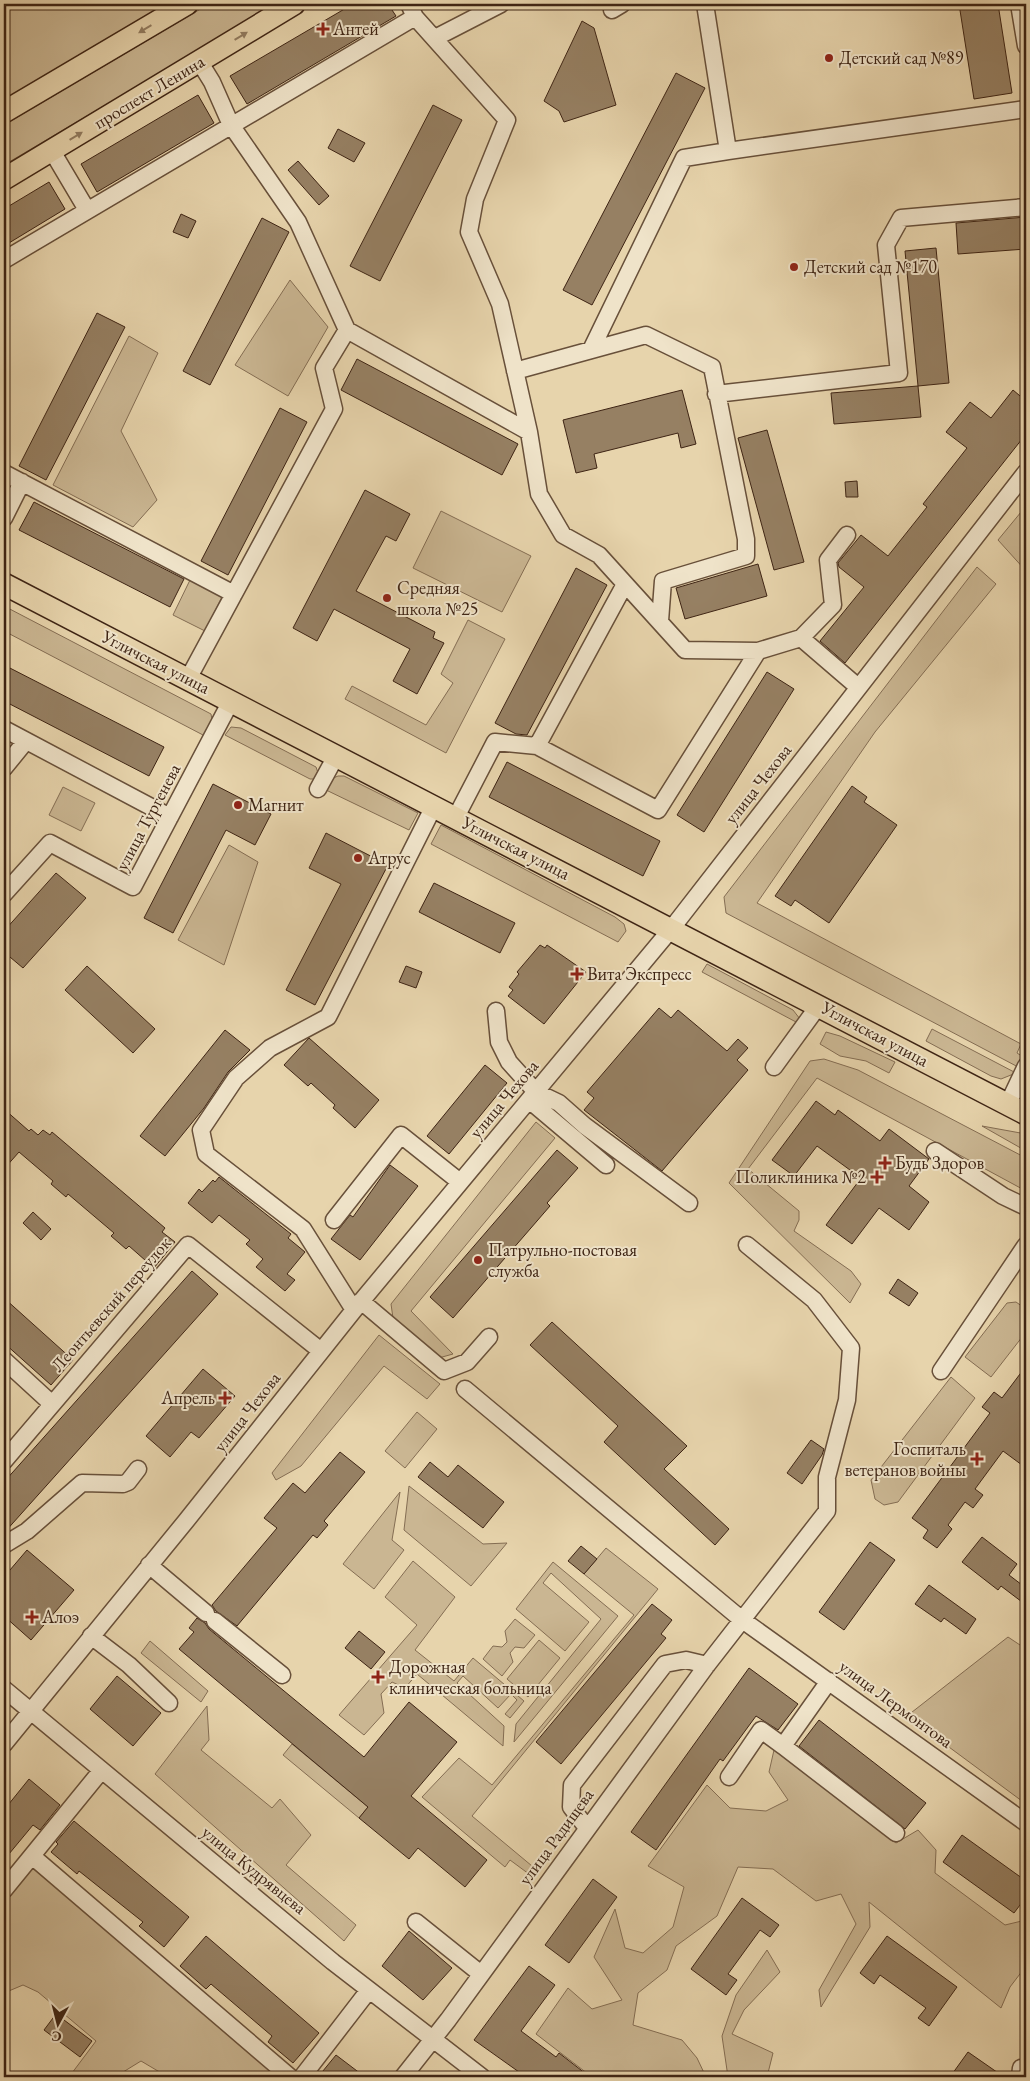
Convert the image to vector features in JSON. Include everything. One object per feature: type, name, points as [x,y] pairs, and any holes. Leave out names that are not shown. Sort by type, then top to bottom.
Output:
[{"type":"main road","points":[[4,112],[187,4]]},
{"type":"main road","name":"проспект Ленина","points":[[4,179],[294,4]]},
{"type":"main road","name":"Угличская улица","points":[[4,584],[672,928],[1026,1114]]},
{"type":"street","points":[[435,38],[501,4]]},
{"type":"street","points":[[706,4],[728,151]]},
{"type":"street","points":[[1019,4],[1026,46]]},
{"type":"street","points":[[4,260],[231,125],[412,10],[507,120],[475,199],[469,232],[500,304],[529,432],[540,494],[563,535],[599,554],[685,650],[758,651],[801,638],[833,605],[828,560],[848,535]]},
{"type":"street","points":[[199,61],[212,82],[231,125],[298,222],[347,330],[529,432]]},
{"type":"street","points":[[591,350],[684,158],[1026,109]]},
{"type":"street","points":[[52,151],[87,210]]},
{"type":"street","points":[[716,394],[899,373],[886,245],[901,218],[1026,207]]},
{"type":"street","points":[[188,679],[334,409],[324,368],[347,330]]},
{"type":"street","points":[[515,371],[646,335],[712,368],[746,539],[746,556],[663,581],[660,621]]},
{"type":"street","points":[[4,472],[234,594]]},
{"type":"street","name":"улица Чехова","points":[[4,1744],[358,1305],[672,928],[1026,472]]},
{"type":"street","points":[[4,518],[22,482]]},
{"type":"street","points":[[537,746],[624,584]]},
{"type":"street","points":[[801,638],[858,687]]},
{"type":"street","points":[[456,817],[495,742],[537,746],[658,810],[758,651]]},
{"type":"street","name":"улица Тургенева","points":[[4,894],[50,844],[134,887],[231,701]]},
{"type":"street","points":[[4,729],[170,817]]},
{"type":"street","points":[[4,768],[26,741]]},
{"type":"street","points":[[318,789],[336,756]]},
{"type":"street","points":[[434,806],[328,1017],[270,1048],[236,1078],[201,1130],[206,1154],[304,1229],[358,1305],[444,1371],[467,1362],[489,1337]]},
{"type":"street","points":[[774,1067],[819,1005]]},
{"type":"street","points":[[496,1011],[499,1042],[509,1062],[532,1096],[606,1165]]},
{"type":"street","points":[[1008,1104],[1026,1066]]},
{"type":"street","points":[[532,1096],[560,1103],[585,1126],[689,1203]]},
{"type":"street","points":[[334,1220],[401,1135],[460,1182]]},
{"type":"street","points":[[935,1151],[996,1191],[1026,1207]]},
{"type":"street","name":"Леонтьевский переулок","points":[[4,1461],[188,1245],[321,1351]]},
{"type":"street","name":"улица Радищева","points":[[403,2077],[481,1974],[741,1619],[827,1512],[827,1477],[847,1400],[851,1368],[851,1348],[814,1300],[747,1245]]},
{"type":"street","points":[[941,1371],[1026,1245]]},
{"type":"street","points":[[4,1360],[52,1404]]},
{"type":"street","name":"улица Лермонтова","points":[[465,1389],[741,1619],[1026,1823]]},
{"type":"street","points":[[4,1545],[27,1531],[82,1484],[123,1484],[128,1482],[138,1469]]},
{"type":"street","points":[[149,1565],[282,1675]]},
{"type":"street","points":[[91,1636],[129,1665],[169,1702]]},
{"type":"street","points":[[587,1828],[571,1807],[572,1785],[665,1664],[686,1660],[707,1666]]},
{"type":"street","points":[[783,1746],[828,1681]]},
{"type":"street","name":"улица Кудрявцева","points":[[4,1688],[101,1771],[369,1990],[482,2077]]},
{"type":"street","points":[[729,1778],[761,1730],[896,1833]]},
{"type":"street","points":[[4,1890],[101,1771]]},
{"type":"street","points":[[32,1856],[290,2077]]},
{"type":"street","points":[[416,1922],[481,1974]]},
{"type":"street","points":[[302,2077],[369,1990]]},
{"type":"shaded area","points":[[4,4],[166,4],[4,100]]},
{"type":"shaded area","points":[[209,4],[276,4],[4,165],[4,125]]},
{"type":"shaded area","points":[[290,280],[328,327],[288,396],[235,365]]},
{"type":"shaded area","points":[[129,336],[158,353],[121,431],[157,500],[133,527],[53,485]]},
{"type":"shaded area","points":[[1026,506],[1026,571],[998,540]]},
{"type":"shaded area","points":[[441,511],[531,556],[502,612],[413,568]]},
{"type":"shaded area","points":[[977,567],[996,584],[875,732],[757,903],[1021,1044],[1017,1053],[1025,1058],[1020,1068],[726,913],[724,897]]},
{"type":"shaded area","points":[[190,580],[223,595],[205,631],[173,615]]},
{"type":"shaded area","points":[[4,606],[211,714],[210,728],[203,735],[4,631]]},
{"type":"shaded area","points":[[468,620],[505,639],[446,753],[345,699],[352,686],[426,725],[453,683],[441,674]]},
{"type":"shaded area","points":[[231,727],[241,728],[316,767],[318,773],[315,779],[310,779],[225,735]]},
{"type":"shaded area","points":[[344,776],[418,813],[409,830],[324,789],[331,779]]},
{"type":"shaded area","points":[[63,787],[95,803],[81,831],[49,815]]},
{"type":"shaded area","points":[[441,825],[615,917],[624,924],[626,931],[618,942],[431,844]]},
{"type":"shaded area","points":[[229,845],[258,862],[224,965],[178,940]]},
{"type":"shaded area","points":[[707,964],[793,1010],[800,1019],[796,1022],[702,972]]},
{"type":"shaded area","points":[[932,1029],[1016,1073],[1001,1079],[991,1076],[926,1041]]},
{"type":"shaded area","points":[[826,1032],[840,1036],[895,1062],[889,1073],[866,1061],[840,1056],[820,1044]]},
{"type":"shaded area","points":[[824,1059],[858,1070],[1026,1158],[1026,1191],[817,1078],[748,1169],[799,1211],[799,1220],[794,1231],[851,1271],[861,1284],[850,1303],[729,1183],[810,1061]]},
{"type":"shaded area","points":[[536,1122],[555,1138],[411,1311],[453,1354],[435,1359],[394,1325],[391,1304]]},
{"type":"shaded area","points":[[982,1126],[1026,1134],[1026,1151]]},
{"type":"shaded area","points":[[1016,1302],[1026,1309],[1026,1332],[991,1377],[965,1357],[1007,1303]]},
{"type":"shaded area","points":[[379,1335],[440,1384],[427,1399],[384,1366],[301,1466],[276,1480],[272,1473]]},
{"type":"shaded area","points":[[951,1377],[975,1398],[898,1502],[884,1505],[875,1499],[871,1480]]},
{"type":"shaded area","points":[[417,1412],[437,1429],[405,1468],[385,1451]]},
{"type":"shaded area","points":[[409,1486],[483,1544],[507,1543],[471,1586],[404,1530]]},
{"type":"shaded area","points":[[400,1492],[392,1540],[404,1550],[374,1589],[343,1564]]},
{"type":"shaded area","points":[[606,1548],[658,1589],[472,1816],[538,1871],[533,1877],[510,1860],[505,1867],[422,1797],[459,1758],[492,1785],[634,1615],[584,1574]]},
{"type":"shaded area","points":[[413,1561],[455,1597],[415,1650],[454,1681],[473,1658],[524,1701],[510,1718],[505,1714],[517,1700],[511,1694],[498,1708],[463,1676],[457,1683],[504,1726],[503,1746],[417,1674],[405,1688],[392,1682],[381,1694],[384,1713],[364,1735],[339,1715],[417,1625],[385,1597]]},
{"type":"shaded area","points":[[553,1562],[618,1616],[514,1742],[516,1724],[601,1619],[551,1573],[543,1583],[589,1622],[565,1651],[516,1609]]},
{"type":"shaded area","points":[[515,1619],[535,1635],[524,1648],[515,1647],[510,1653],[513,1662],[502,1676],[483,1659],[493,1646],[502,1647],[507,1642],[505,1631]]},
{"type":"shaded area","points":[[1008,1637],[1026,1649],[1026,1804],[907,1716]]},
{"type":"shaded area","points":[[539,1640],[560,1658],[528,1697],[507,1679]]},
{"type":"shaded area","points":[[150,1641],[208,1691],[201,1702],[141,1653]]},
{"type":"shaded area","points":[[207,1706],[209,1740],[201,1750],[272,1808],[280,1799],[311,1835],[286,1865],[356,1925],[344,1941],[155,1774]]},
{"type":"shaded area","points":[[292,1744],[368,1807],[359,1818],[283,1755]]},
{"type":"shaded area","points":[[774,1750],[896,1843],[918,1830],[936,1850],[935,1873],[1005,1925],[1026,1920],[1026,1966],[1010,1987],[1001,2008],[869,1902],[870,1927],[821,2007],[819,1990],[856,1924],[841,1894],[816,1901],[773,1869],[738,1867],[717,1916],[676,1946],[667,1970],[638,1993],[633,2025],[682,2040],[697,2058],[706,2077],[592,2077],[536,2034],[568,1988],[592,2009],[622,2000],[594,1957],[615,1909],[625,1948],[643,1953],[673,1927],[684,1887],[648,1866],[707,1785],[730,1808],[766,1811],[788,1800],[769,1772]]},
{"type":"shaded area","points":[[30,1865],[278,2077],[168,2077],[141,2061],[115,2077],[69,2077],[96,2041],[38,1992],[23,1985],[4,1993],[4,1897]]},
{"type":"shaded area","points":[[767,1950],[780,1972],[744,2010],[732,2034],[773,2053],[767,2077],[728,2077],[722,2036],[736,1995]]},
{"type":"building","points":[[353,4],[388,4],[396,16],[247,104],[230,76]]},
{"type":"building","points":[[959,4],[998,4],[1012,93],[974,99]]},
{"type":"building","points":[[582,21],[594,28],[616,105],[564,122],[559,111],[544,101]]},
{"type":"building","points":[[676,73],[705,88],[592,305],[563,290]]},
{"type":"building","points":[[198,95],[214,123],[97,192],[81,164]]},
{"type":"building","points":[[433,105],[462,120],[380,281],[350,266]]},
{"type":"building","points":[[338,129],[365,143],[354,162],[328,148]]},
{"type":"building","points":[[298,161],[329,196],[319,205],[288,170]]},
{"type":"building","points":[[49,182],[65,209],[4,246],[4,209]]},
{"type":"building","points":[[181,214],[196,221],[188,238],[173,232]]},
{"type":"building","points":[[1026,217],[1026,249],[958,254],[956,223]]},
{"type":"building","points":[[262,218],[289,232],[210,385],[183,371]]},
{"type":"building","points":[[936,248],[949,383],[918,386],[905,251]]},
{"type":"building","points":[[97,313],[125,327],[46,480],[19,466]]},
{"type":"building","points":[[357,359],[518,444],[502,475],[341,390]]},
{"type":"building","points":[[918,386],[921,417],[834,424],[831,393]]},
{"type":"building","points":[[682,390],[696,444],[681,448],[678,433],[594,454],[597,468],[576,473],[563,420]]},
{"type":"building","points":[[1013,390],[1026,401],[1026,434],[845,663],[820,641],[864,587],[839,567],[838,563],[861,535],[888,556],[927,507],[923,504],[967,448],[946,432],[970,402],[991,418]]},
{"type":"building","points":[[280,408],[307,422],[228,575],[201,561]]},
{"type":"building","points":[[767,430],[804,562],[774,570],[738,438]]},
{"type":"building","points":[[857,481],[858,497],[846,497],[845,482]]},
{"type":"building","points":[[365,490],[410,514],[396,541],[386,536],[356,591],[435,632],[433,638],[444,643],[417,694],[393,681],[410,649],[334,609],[317,641],[293,628]]},
{"type":"building","points":[[34,502],[184,579],[170,607],[19,530]]},
{"type":"building","points":[[758,564],[767,596],[685,619],[676,588]]},
{"type":"building","points":[[576,568],[607,585],[527,735],[516,734],[495,723]]},
{"type":"building","points":[[4,665],[164,747],[149,776],[4,701]]},
{"type":"building","points":[[767,672],[794,689],[704,832],[677,815]]},
{"type":"building","points":[[507,762],[660,841],[643,876],[489,797]]},
{"type":"building","points":[[213,784],[271,814],[255,845],[226,830],[173,933],[144,918]]},
{"type":"building","points":[[852,786],[867,797],[864,802],[897,825],[829,923],[795,900],[791,906],[775,896]]},
{"type":"building","points":[[326,833],[388,865],[315,1005],[286,990],[341,884],[309,868]]},
{"type":"building","points":[[56,873],[86,898],[23,968],[4,952],[4,931]]},
{"type":"building","points":[[434,883],[515,923],[500,953],[419,912]]},
{"type":"building","points":[[540,945],[545,948],[547,945],[586,972],[544,1024],[508,996],[513,990],[509,987],[519,974],[517,972]]},
{"type":"building","points":[[87,966],[155,1029],[133,1053],[65,990]]},
{"type":"building","points":[[406,966],[422,972],[416,988],[399,982]]},
{"type":"building","points":[[659,1008],[671,1018],[678,1010],[727,1051],[738,1039],[748,1048],[737,1060],[748,1070],[662,1171],[584,1110],[594,1098],[587,1092]]},
{"type":"building","points":[[225,1030],[250,1050],[228,1072],[204,1108],[165,1156],[140,1136]]},
{"type":"building","points":[[309,1038],[379,1100],[355,1128],[333,1108],[335,1105],[311,1083],[308,1086],[284,1065]]},
{"type":"building","points":[[485,1065],[507,1083],[449,1154],[427,1136]]},
{"type":"building","name":"Поликлиника №2","points":[[816,1101],[835,1115],[838,1110],[880,1141],[889,1129],[929,1159],[909,1186],[929,1202],[909,1230],[879,1208],[852,1244],[826,1225],[861,1178],[817,1146],[794,1176],[772,1160]]},
{"type":"building","points":[[4,1109],[29,1131],[31,1129],[38,1135],[43,1130],[50,1135],[52,1132],[165,1228],[162,1232],[175,1242],[154,1268],[129,1246],[126,1249],[111,1236],[114,1233],[68,1194],[66,1197],[51,1184],[53,1181],[19,1152],[4,1169]]},
{"type":"building","points":[[557,1150],[578,1168],[547,1203],[550,1206],[453,1318],[430,1297]]},
{"type":"building","points":[[390,1165],[418,1186],[360,1260],[331,1239],[350,1215],[353,1217]]},
{"type":"building","points":[[219,1177],[291,1234],[288,1238],[305,1252],[287,1274],[295,1280],[285,1291],[256,1267],[263,1259],[246,1244],[250,1240],[219,1215],[212,1223],[188,1203],[199,1189],[202,1192],[213,1180],[215,1182]]},
{"type":"building","points":[[33,1212],[51,1229],[41,1240],[23,1223]]},
{"type":"building","points":[[192,1271],[218,1294],[4,1533],[4,1482]]},
{"type":"building","points":[[898,1279],[918,1293],[909,1306],[889,1293]]},
{"type":"building","points":[[4,1298],[73,1360],[51,1385],[4,1343]]},
{"type":"building","points":[[552,1322],[687,1446],[664,1469],[729,1529],[715,1545],[604,1442],[618,1426],[530,1345]]},
{"type":"building","name":"Госпиталь ветеранов войны","points":[[1026,1366],[1026,1468],[1003,1451],[975,1489],[983,1495],[973,1508],[965,1502],[948,1525],[952,1529],[937,1548],[923,1538],[928,1530],[912,1518],[990,1413],[982,1407],[994,1392],[1002,1398]]},
{"type":"building","points":[[203,1369],[235,1396],[199,1438],[191,1432],[170,1457],[146,1436]]},
{"type":"building","points":[[811,1440],[824,1449],[802,1484],[787,1473]]},
{"type":"building","points":[[340,1452],[365,1472],[324,1521],[328,1525],[317,1538],[313,1535],[237,1626],[216,1611],[212,1605],[277,1528],[264,1518],[293,1483],[305,1493]]},
{"type":"building","points":[[430,1462],[448,1477],[458,1465],[504,1502],[483,1528],[418,1477]]},
{"type":"building","points":[[982,1537],[1017,1564],[1009,1575],[1026,1588],[1026,1605],[1001,1586],[998,1590],[962,1562]]},
{"type":"building","points":[[870,1542],[895,1560],[844,1630],[819,1612]]},
{"type":"building","points":[[581,1546],[597,1559],[584,1574],[568,1561]]},
{"type":"building","points":[[27,1550],[74,1590],[31,1640],[4,1616],[4,1577]]},
{"type":"building","points":[[929,1585],[976,1619],[966,1634],[944,1618],[941,1622],[915,1604]]},
{"type":"building","points":[[652,1604],[672,1620],[661,1634],[666,1638],[561,1764],[536,1742]]},
{"type":"building","points":[[197,1618],[364,1757],[409,1702],[457,1742],[411,1796],[487,1860],[465,1887],[418,1848],[409,1859],[359,1818],[368,1807],[179,1649],[194,1632],[189,1628]]},
{"type":"building","points":[[359,1631],[385,1652],[371,1669],[345,1648]]},
{"type":"building","points":[[749,1668],[798,1704],[778,1730],[756,1716],[723,1761],[720,1759],[656,1850],[631,1832]]},
{"type":"building","points":[[117,1676],[161,1713],[133,1746],[90,1709]]},
{"type":"building","points":[[819,1720],[926,1803],[905,1829],[799,1746]]},
{"type":"building","points":[[29,1779],[60,1805],[40,1830],[33,1825],[4,1860],[4,1810]]},
{"type":"building","points":[[74,1821],[189,1917],[164,1947],[139,1926],[143,1922],[79,1871],[77,1874],[51,1852],[58,1844],[56,1842]]},
{"type":"building","points":[[962,1835],[1026,1881],[1026,1897],[1014,1913],[943,1862]]},
{"type":"building","points":[[593,1879],[617,1897],[569,1963],[545,1945]]},
{"type":"building","points":[[742,1898],[779,1925],[770,1937],[760,1930],[728,1974],[737,1980],[726,1995],[691,1969]]},
{"type":"building","points":[[409,1931],[452,1968],[423,2000],[382,1966]]},
{"type":"building","points":[[206,1936],[319,2033],[293,2063],[268,2042],[272,2036],[211,1984],[206,1989],[180,1966]]},
{"type":"building","points":[[887,1936],[957,1987],[929,2026],[918,2018],[926,2008],[880,1975],[874,1984],[860,1973]]},
{"type":"building","points":[[529,1966],[555,1985],[521,2031],[556,2057],[559,2053],[590,2077],[526,2077],[474,2040]]},
{"type":"building","points":[[56,2014],[92,2041],[80,2057],[44,2030]]},
{"type":"building","points":[[968,2052],[1004,2077],[950,2077]]},
{"type":"building","points":[[336,2055],[365,2077],[318,2077]]},
{"type":"place","name":"Антей","points":[[323,29]]},
{"type":"place","name":"Детский сад №89","points":[[829,58]]},
{"type":"place","name":"Детский сад №170","points":[[794,267]]},
{"type":"place","name":"Средняя школа №25","points":[[387,598]]},
{"type":"place","name":"Магнит","points":[[238,805]]},
{"type":"place","name":"Атрус","points":[[358,858]]},
{"type":"place","name":"Вита Экспресс","points":[[577,974]]},
{"type":"place","name":"Будь Здоров","points":[[885,1163]]},
{"type":"place","name":"Поликлиника №2","points":[[877,1177]]},
{"type":"place","name":"Патрульно-постовая служба","points":[[478,1260]]},
{"type":"place","name":"Апрель","points":[[225,1398]]},
{"type":"place","name":"Госпиталь ветеранов войны","points":[[977,1459]]},
{"type":"place","name":"Алоэ","points":[[32,1617]]},
{"type":"place","name":"Дорожная клиническая больница","points":[[378,1677]]}]
